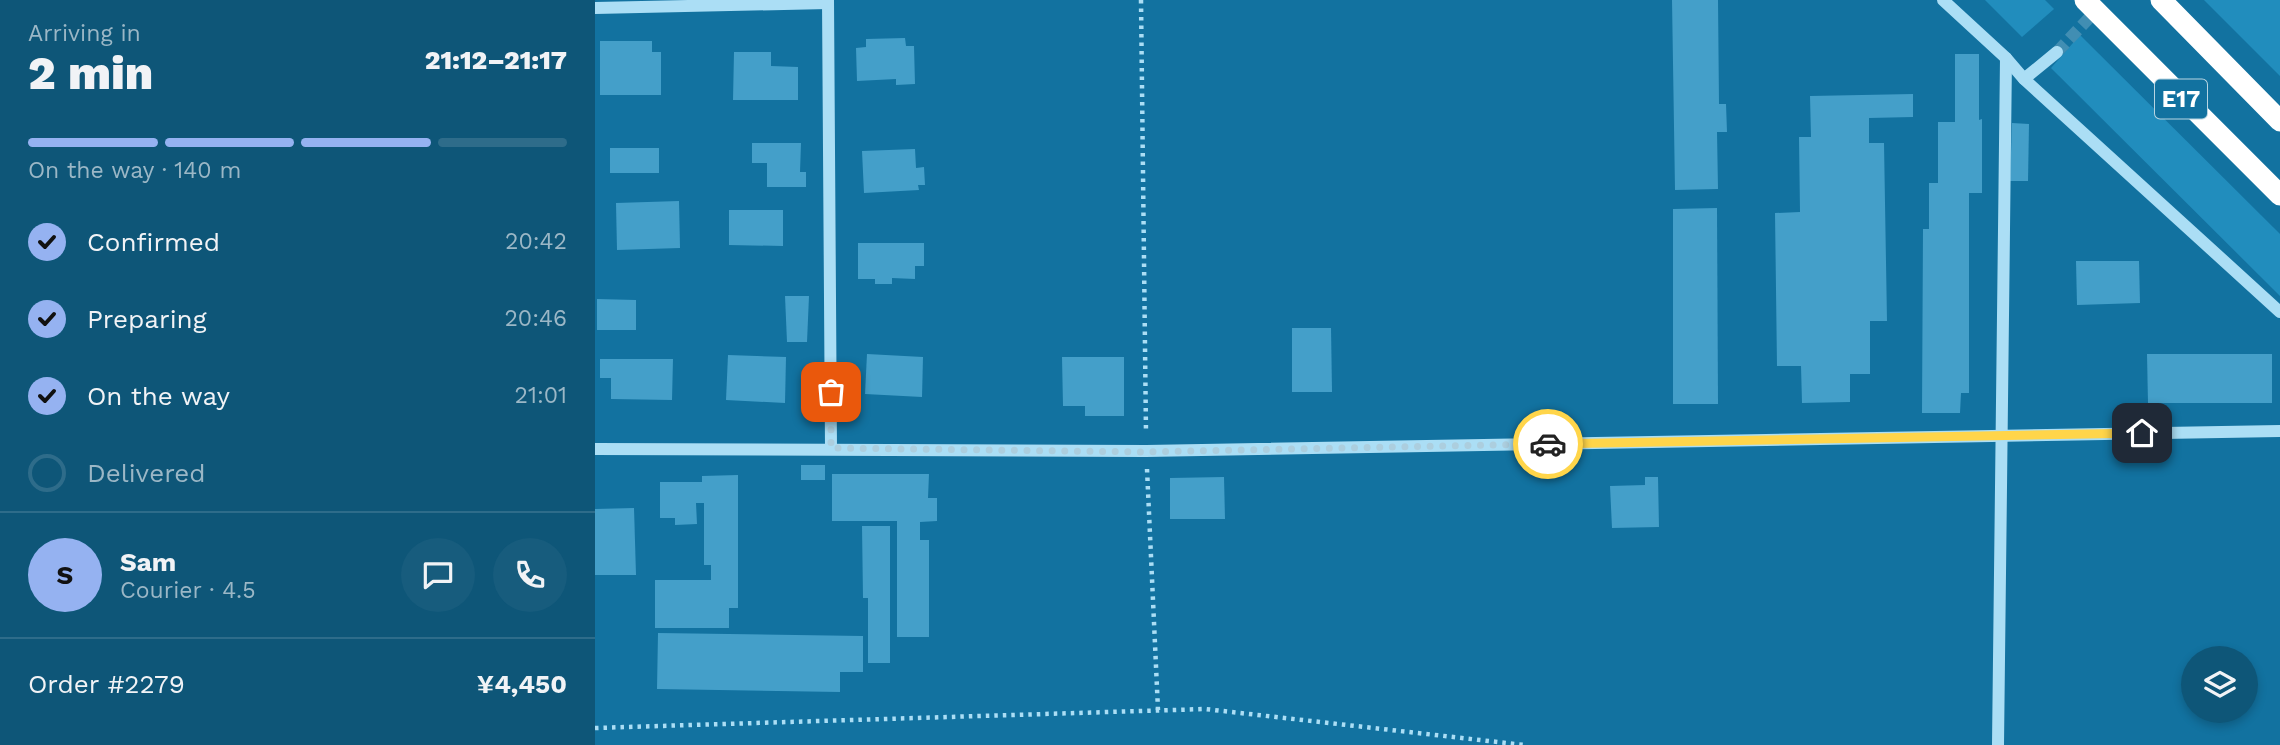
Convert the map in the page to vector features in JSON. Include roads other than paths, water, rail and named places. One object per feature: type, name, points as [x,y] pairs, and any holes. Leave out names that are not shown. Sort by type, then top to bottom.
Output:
[{"type":"highway","name":"E17","points":[[2085,0],[2280,195]]},
{"type":"highway","name":"E17","points":[[2161,0],[2280,121]]},
{"type":"street","points":[[1943,0],[2006,58],[2024,79],[2280,312]]},
{"type":"street","points":[[595,8],[828,2],[831,448]]},
{"type":"street","points":[[2024,79],[2057,52]]},
{"type":"street","points":[[1998,745],[2004,435],[2006,58]]},
{"type":"street","points":[[595,449],[831,448],[1146,452],[2280,431]]},
{"type":"tunnel","points":[[2057,52],[2106,0]]}]
